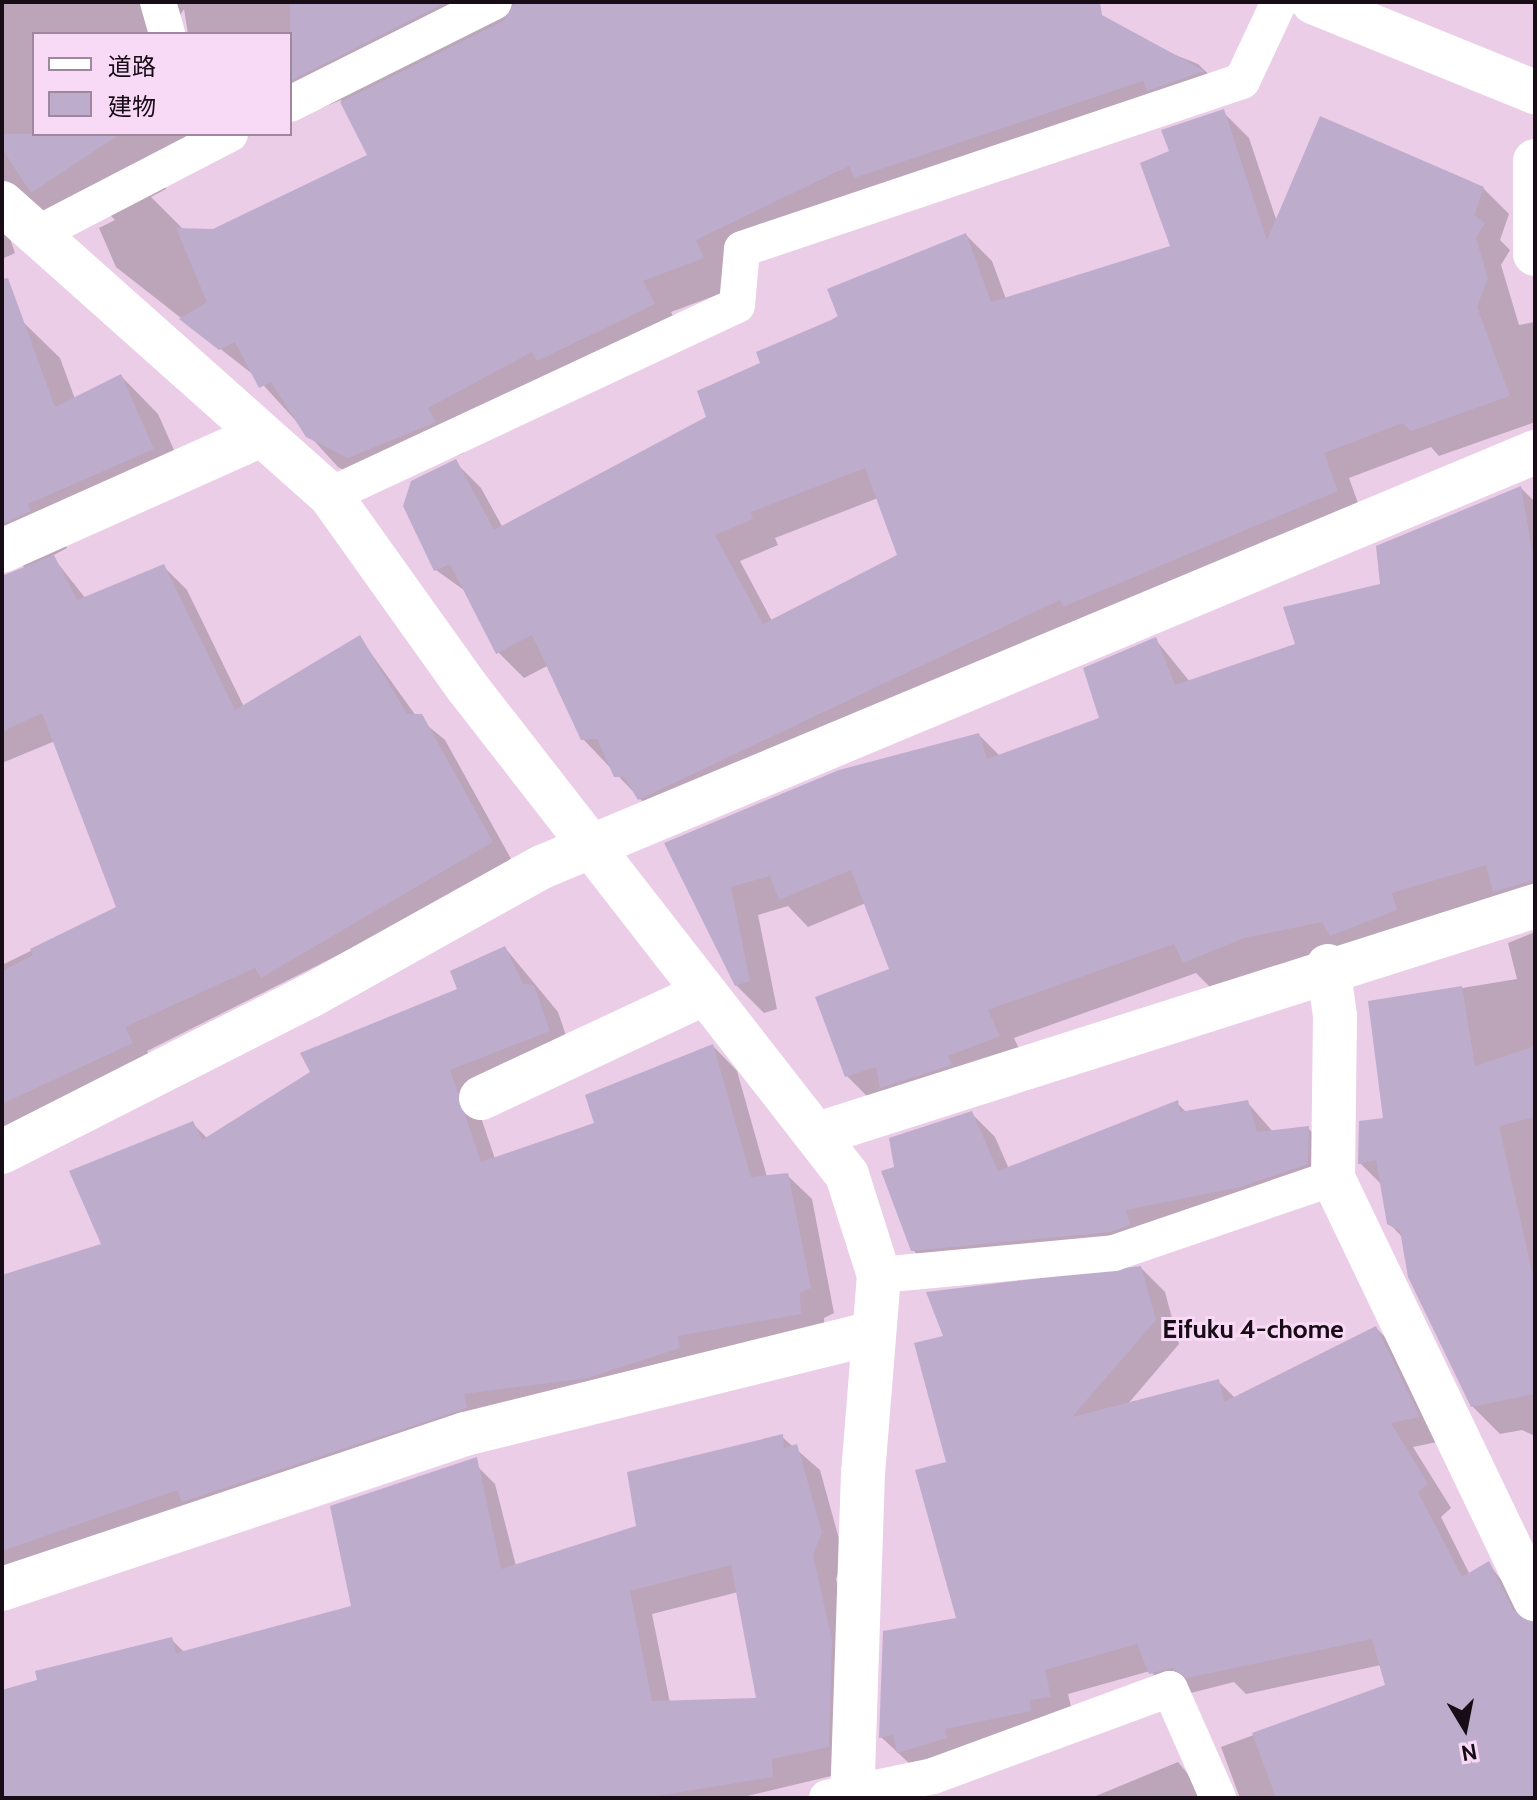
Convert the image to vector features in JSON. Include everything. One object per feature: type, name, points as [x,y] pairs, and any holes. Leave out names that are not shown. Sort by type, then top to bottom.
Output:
[{"type":"street","points":[[1313,2],[1535,92]]},
{"type":"street","points":[[1535,161],[1535,254]]},
{"type":"street","points":[[15,225],[330,495],[591,850],[703,994],[818,1134],[847,1175],[879,1275],[872,1333],[843,1796]]},
{"type":"street","points":[[2,551],[261,435]]},
{"type":"street","points":[[2,1152],[310,996],[542,867],[591,850],[941,696],[1535,452]]},
{"type":"street","points":[[818,1134],[1328,966],[1535,906]]},
{"type":"street","points":[[1328,966],[1335,1016],[1333,1178],[1535,1599]]},
{"type":"street","points":[[481,1098],[703,994]]},
{"type":"street","points":[[2,1589],[465,1434],[872,1333]]},
{"type":"lane","points":[[158,2],[166,32]]},
{"type":"lane","points":[[292,103],[494,2]]},
{"type":"lane","points":[[330,495],[737,305],[742,249],[1242,81],[1279,2]]},
{"type":"lane","points":[[15,225],[208,139]]},
{"type":"lane","points":[[879,1275],[1114,1253],[1333,1178]]},
{"type":"lane","points":[[843,1796],[933,1776],[1170,1689],[1218,1798]]},
{"type":"building","points":[[290,2],[447,2],[292,80]]},
{"type":"building","points":[[515,2],[1100,2],[1102,15],[1205,71],[1147,91],[1143,81],[854,178],[849,166],[696,240],[704,258],[643,281],[655,304],[537,361],[532,352],[428,408],[436,422],[348,458],[306,437],[271,382],[259,388],[235,342],[219,350],[179,319],[207,302],[176,228],[213,229],[367,155],[340,102],[503,21]]},
{"type":"building","points":[[1224,109],[1267,240],[1320,116],[1484,187],[1474,215],[1485,223],[1476,238],[1488,278],[1477,307],[1510,396],[1411,431],[1403,423],[1324,453],[1338,491],[1063,607],[1060,600],[638,800],[624,777],[614,777],[597,739],[581,740],[532,635],[496,654],[450,564],[434,571],[403,506],[411,481],[456,459],[494,530],[706,417],[697,391],[760,363],[756,352],[838,317],[827,289],[966,233],[991,302],[1170,246],[1140,163],[1169,151],[1161,130]],"holes":[[[865,468],[897,555],[763,624],[715,535],[753,519],[751,512]]]},
{"type":"building","points":[[2,134],[117,136],[31,193],[2,149]]},
{"type":"building","points":[[8,278],[55,407],[121,374],[154,449],[28,504],[31,511],[2,524],[2,279]]},
{"type":"building","points":[[1521,486],[1535,568],[1535,880],[1493,892],[1486,865],[1392,893],[1397,910],[1330,936],[1322,922],[1244,938],[1183,963],[1174,944],[988,1010],[1000,1036],[948,1056],[952,1065],[880,1088],[876,1067],[845,1077],[815,997],[889,969],[851,870],[779,900],[770,876],[731,887],[750,981],[735,986],[664,843],[839,770],[979,733],[987,759],[1099,718],[1083,668],[1156,637],[1175,685],[1295,644],[1283,607],[1380,584],[1376,546]]},
{"type":"building","points":[[54,555],[77,600],[164,564],[235,710],[360,635],[407,714],[422,714],[493,842],[261,978],[255,968],[125,1027],[133,1043],[2,1104],[2,971],[33,955],[30,949],[116,907],[42,713],[2,732],[2,576]]},
{"type":"building","points":[[505,946],[523,984],[534,985],[550,1031],[450,1070],[481,1162],[594,1123],[585,1095],[713,1044],[751,1177],[788,1173],[811,1288],[800,1293],[801,1314],[678,1336],[680,1348],[588,1378],[464,1394],[467,1408],[182,1502],[177,1490],[2,1551],[2,1275],[101,1244],[69,1171],[193,1121],[202,1140],[310,1072],[300,1053],[457,989],[450,971]]},
{"type":"building","points":[[1462,986],[1475,1066],[1535,1046],[1535,1117],[1499,1126],[1535,1284],[1535,1394],[1471,1407],[1408,1277],[1400,1231],[1387,1224],[1376,1160],[1358,1164],[1359,1121],[1383,1118],[1368,1001]]},
{"type":"building","points":[[1178,1100],[1180,1112],[1248,1100],[1257,1132],[1309,1126],[1308,1164],[1241,1187],[1126,1210],[1130,1225],[1110,1232],[911,1251],[881,1171],[894,1167],[889,1138],[972,1111],[998,1171]]},
{"type":"building","points":[[1141,1266],[1156,1320],[1072,1417],[1219,1379],[1224,1402],[1376,1326],[1420,1417],[1391,1423],[1428,1484],[1418,1492],[1462,1577],[1489,1561],[1513,1610],[1535,1624],[1535,1798],[1276,1798],[1252,1733],[1385,1685],[1372,1639],[1187,1678],[1172,1668],[1149,1674],[1137,1644],[1045,1670],[1051,1697],[1030,1700],[1031,1711],[945,1729],[947,1738],[897,1753],[893,1735],[879,1738],[883,1631],[956,1618],[915,1470],[946,1462],[914,1343],[943,1336],[926,1292]]},
{"type":"building","points":[[783,1434],[784,1448],[797,1444],[822,1532],[813,1555],[832,1640],[829,1747],[772,1759],[773,1777],[645,1798],[2,1798],[2,1690],[37,1680],[35,1671],[172,1637],[176,1653],[351,1606],[330,1506],[477,1457],[501,1569],[636,1526],[627,1472]],"holes":[[[731,1565],[756,1698],[652,1701],[630,1591]]]},
{"type":"district","name":"Eifuku 4-chome","points":[[1253,1330]]}]
